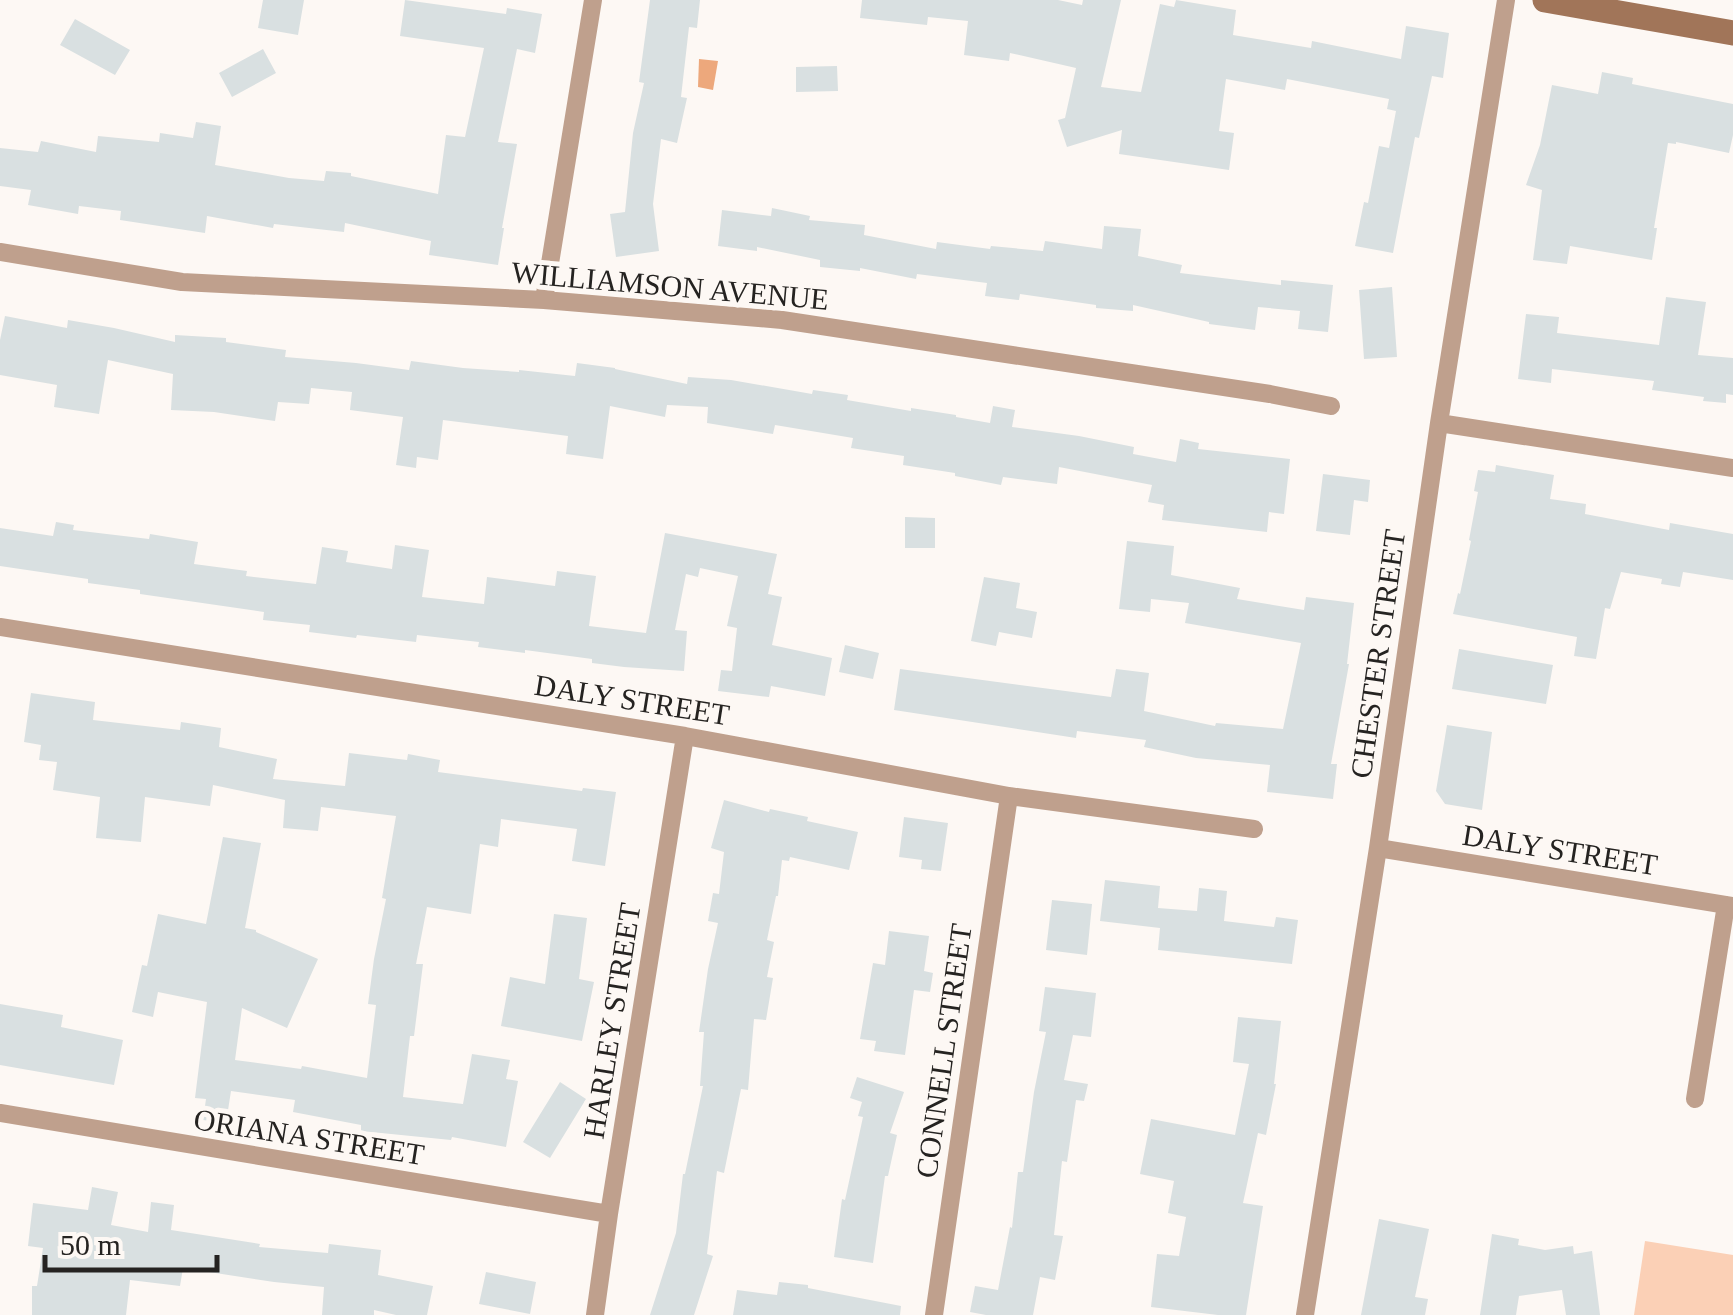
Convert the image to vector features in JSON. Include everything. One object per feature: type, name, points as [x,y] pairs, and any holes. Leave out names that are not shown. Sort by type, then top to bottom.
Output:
[{"type":"main road","points":[[1546,0],[1733,33]]},
{"type":"street","points":[[544,300],[593,0]]},
{"type":"street","name":"CHESTER STREET","points":[[1305,1315],[1378,848],[1438,423],[1506,0]]},
{"type":"street","name":"WILLIAMSON AVENUE","points":[[0,252],[182,282],[544,300],[782,320],[1331,406]]},
{"type":"street","points":[[1438,423],[1733,468]]},
{"type":"street","name":"DALY STREET","points":[[0,628],[686,736],[1009,796],[1254,829]]},
{"type":"street","name":"HARLEY STREET","points":[[595,1315],[686,736]]},
{"type":"street","name":"CONNELL STREET","points":[[934,1315],[1009,796]]},
{"type":"street","name":"DALY STREET","points":[[1378,848],[1730,905]]},
{"type":"street","points":[[1695,1099],[1730,905]]},
{"type":"street","name":"ORIANA STREET","points":[[0,1113],[609,1214]]},
{"type":"shaded area","points":[[699,59],[718,61],[713,90],[698,87]]},
{"type":"shaded area","points":[[1645,1241],[1733,1255],[1733,1315],[1634,1315]]},
{"type":"building","points":[[263,0],[304,0],[298,35],[258,28]]},
{"type":"building","points":[[405,0],[506,14],[507,8],[542,14],[535,53],[517,49],[498,142],[517,144],[498,265],[429,255],[431,241],[345,223],[344,232],[274,224],[273,228],[207,216],[205,233],[120,220],[121,211],[79,206],[78,214],[28,205],[31,190],[0,186],[0,148],[38,152],[41,141],[96,152],[98,136],[159,142],[160,133],[193,138],[196,122],[221,126],[215,165],[324,181],[326,171],[351,173],[438,194],[446,135],[465,137],[484,48],[400,36]]},
{"type":"building","points":[[650,0],[700,0],[697,28],[689,27],[681,97],[687,98],[677,143],[661,139],[653,204],[659,251],[616,257],[610,214],[625,212],[633,133],[644,83],[639,82]]},
{"type":"building","points":[[862,0],[1058,0],[1082,5],[1083,0],[1121,0],[1101,87],[1141,92],[1160,4],[1174,7],[1176,0],[1236,10],[1233,35],[1311,48],[1312,41],[1401,59],[1406,26],[1449,33],[1443,78],[1432,76],[1419,138],[1415,137],[1393,253],[1355,246],[1379,146],[1389,148],[1396,111],[1387,109],[1389,99],[1287,79],[1285,90],[1226,79],[1219,131],[1234,133],[1229,170],[1119,154],[1122,130],[1067,147],[1058,120],[1065,118],[1076,68],[1010,53],[1009,61],[964,55],[968,21],[928,17],[927,25],[860,18]]},
{"type":"building","points":[[75,19],[130,50],[115,75],[60,45]]},
{"type":"building","points":[[263,49],[276,73],[232,97],[219,73]]},
{"type":"building","points":[[837,66],[838,91],[796,92],[796,67]]},
{"type":"building","points":[[1602,72],[1633,78],[1632,84],[1733,104],[1729,153],[1668,143],[1652,260],[1570,246],[1567,264],[1533,260],[1542,190],[1526,185],[1540,145],[1552,85],[1598,94]]},
{"type":"building","points":[[772,208],[810,216],[809,220],[865,225],[864,235],[936,249],[937,242],[1043,251],[1045,241],[1102,249],[1104,226],[1141,229],[1138,256],[1182,265],[1180,273],[1281,285],[1281,280],[1333,285],[1328,332],[1298,329],[1300,311],[1258,307],[1255,330],[1209,324],[1133,305],[1133,311],[1020,294],[1019,300],[985,296],[987,283],[820,267],[820,260],[757,247],[757,251],[718,246],[722,210],[771,216]]},
{"type":"building","points":[[1392,287],[1397,357],[1364,359],[1359,290]]},
{"type":"building","points":[[1666,297],[1706,302],[1698,355],[1733,358],[1733,395],[1726,394],[1726,403],[1652,390],[1654,381],[1552,369],[1551,383],[1518,379],[1526,314],[1559,317],[1557,333],[1659,345]]},
{"type":"building","points":[[5,316],[67,328],[68,320],[175,342],[175,335],[226,338],[226,342],[286,350],[285,357],[409,370],[411,361],[575,376],[577,363],[687,384],[688,377],[812,394],[813,390],[848,395],[847,400],[990,423],[993,406],[1015,410],[1012,427],[1134,447],[1133,454],[1176,462],[1180,439],[1199,443],[1198,449],[1290,459],[1284,514],[1269,512],[1267,532],[1162,520],[1164,505],[1148,502],[1152,485],[1059,467],[1057,484],[1003,477],[1001,485],[903,465],[904,456],[851,448],[853,438],[775,425],[773,434],[707,423],[708,407],[667,405],[665,417],[610,406],[603,459],[566,454],[568,436],[443,420],[438,460],[417,457],[416,468],[396,465],[403,417],[350,410],[352,392],[311,388],[309,404],[278,402],[275,421],[171,410],[173,374],[108,360],[99,414],[54,407],[57,385],[0,375]]},
{"type":"building","points":[[1496,465],[1554,475],[1550,499],[1586,504],[1585,514],[1669,530],[1670,523],[1733,534],[1733,580],[1683,572],[1680,587],[1661,584],[1662,579],[1621,572],[1610,609],[1605,608],[1596,659],[1574,656],[1577,637],[1453,614],[1471,541],[1478,470],[1495,472]]},
{"type":"building","points":[[1323,474],[1370,480],[1368,502],[1354,500],[1350,535],[1316,531]]},
{"type":"building","points":[[905,517],[935,518],[935,548],[905,548]]},
{"type":"building","points":[[56,522],[74,525],[73,530],[149,539],[150,534],[198,542],[194,564],[247,571],[246,576],[316,584],[322,547],[348,551],[346,562],[392,569],[395,545],[429,550],[422,597],[484,604],[487,577],[555,586],[557,571],[596,576],[589,626],[646,633],[665,533],[777,554],[768,594],[782,597],[772,645],[832,658],[825,696],[771,686],[769,697],[718,691],[721,670],[732,671],[737,628],[727,626],[738,576],[700,568],[698,577],[686,574],[675,630],[687,631],[684,671],[624,667],[592,663],[592,659],[478,647],[479,642],[417,635],[416,642],[309,632],[310,625],[263,620],[264,612],[140,594],[140,590],[88,583],[88,579],[0,566],[0,528],[53,536]]},
{"type":"building","points":[[1127,541],[1174,546],[1171,575],[1240,588],[1237,599],[1304,610],[1306,597],[1354,603],[1349,664],[1331,764],[1337,764],[1333,799],[1267,792],[1270,765],[1196,758],[1144,747],[1146,740],[1077,731],[1076,738],[894,710],[900,669],[1111,697],[1116,669],[1149,673],[1144,711],[1215,726],[1216,723],[1283,729],[1301,643],[1185,623],[1189,603],[1151,599],[1150,612],[1119,609]]},
{"type":"building","points":[[984,577],[1020,583],[1016,608],[1037,612],[1032,638],[999,632],[996,646],[971,641]]},
{"type":"building","points":[[845,645],[879,653],[873,679],[839,672]]},
{"type":"building","points":[[1459,649],[1553,665],[1546,704],[1452,689]]},
{"type":"building","points":[[31,693],[95,702],[93,720],[180,730],[181,722],[221,728],[219,747],[277,759],[273,779],[345,786],[349,753],[407,760],[408,754],[440,760],[438,772],[616,792],[605,866],[572,861],[577,829],[501,819],[498,847],[480,844],[471,914],[427,907],[416,964],[423,964],[403,1097],[463,1104],[472,1054],[510,1060],[506,1079],[518,1081],[506,1147],[452,1137],[451,1140],[361,1131],[361,1125],[293,1112],[295,1100],[231,1091],[226,1123],[203,1120],[206,1099],[195,1098],[207,1002],[158,992],[153,1017],[132,1012],[158,914],[206,924],[223,837],[261,843],[245,928],[318,959],[287,1028],[242,1008],[235,1060],[301,1069],[302,1066],[367,1078],[376,1005],[368,1004],[396,816],[321,807],[318,831],[283,828],[285,800],[213,785],[210,806],[145,797],[141,842],[96,838],[100,797],[53,790],[57,762],[39,760],[41,745],[24,742]]},
{"type":"building","points":[[1447,725],[1492,732],[1482,810],[1445,804],[1436,791]]},
{"type":"building","points":[[724,800],[858,832],[849,870],[790,857],[789,861],[782,860],[767,940],[774,942],[767,977],[773,978],[766,1020],[754,1019],[748,1090],[741,1089],[724,1173],[717,1171],[707,1254],[713,1256],[694,1315],[650,1315],[676,1233],[683,1174],[703,1086],[704,1032],[699,1032],[718,923],[708,921],[713,893],[719,894],[724,852],[711,848]]},
{"type":"building","points":[[904,817],[948,823],[941,871],[921,869],[922,860],[899,857]]},
{"type":"building","points":[[1105,880],[1160,886],[1158,908],[1197,911],[1199,888],[1227,891],[1224,921],[1274,927],[1276,917],[1298,920],[1292,964],[1158,950],[1160,928],[1100,921]]},
{"type":"building","points":[[1052,900],[1092,904],[1087,955],[1046,950]]},
{"type":"building","points":[[554,914],[587,918],[579,979],[594,982],[582,1041],[501,1026],[510,977],[545,984]]},
{"type":"building","points":[[889,931],[929,936],[924,971],[933,973],[930,992],[914,990],[905,1055],[874,1051],[876,1041],[860,1039],[873,963],[885,965]]},
{"type":"building","points":[[1045,987],[1096,993],[1091,1037],[1073,1035],[1064,1080],[1088,1084],[1084,1101],[1076,1100],[1067,1162],[1062,1161],[1054,1235],[1063,1236],[1055,1280],[1040,1277],[1033,1315],[970,1312],[975,1286],[998,1290],[1046,1032],[1039,1031]]},
{"type":"building","points":[[0,1004],[63,1015],[61,1027],[123,1040],[114,1085],[0,1065]]},
{"type":"building","points":[[1238,1017],[1281,1021],[1276,1084],[1266,1135],[1258,1133],[1243,1203],[1263,1206],[1246,1315],[1151,1307],[1157,1254],[1179,1256],[1186,1217],[1168,1213],[1174,1181],[1140,1174],[1151,1119],[1235,1135],[1249,1064],[1233,1062]]},
{"type":"building","points":[[857,1077],[904,1092],[890,1133],[897,1135],[885,1176],[873,1263],[834,1257],[842,1199],[845,1200],[863,1117],[858,1116],[862,1102],[850,1098]]},
{"type":"building","points":[[560,1082],[586,1099],[550,1158],[523,1142]]},
{"type":"building","points":[[92,1187],[118,1192],[111,1225],[148,1232],[151,1202],[174,1205],[171,1230],[260,1244],[259,1247],[328,1253],[329,1244],[381,1250],[378,1275],[433,1286],[427,1315],[374,1310],[374,1315],[322,1315],[324,1287],[183,1268],[180,1286],[130,1280],[126,1315],[32,1315],[32,1286],[37,1286],[43,1248],[28,1246],[33,1203],[88,1210]]},
{"type":"building","points":[[1379,1219],[1429,1229],[1415,1297],[1428,1299],[1425,1315],[1361,1315]]},
{"type":"building","points":[[1492,1234],[1519,1239],[1518,1245],[1545,1250],[1573,1246],[1574,1254],[1592,1251],[1600,1315],[1566,1315],[1562,1290],[1519,1296],[1516,1315],[1480,1315]]},
{"type":"building","points":[[486,1272],[536,1282],[530,1314],[479,1304]]},
{"type":"building","points":[[779,1282],[901,1306],[900,1315],[733,1315],[737,1290],[777,1295]]}]
